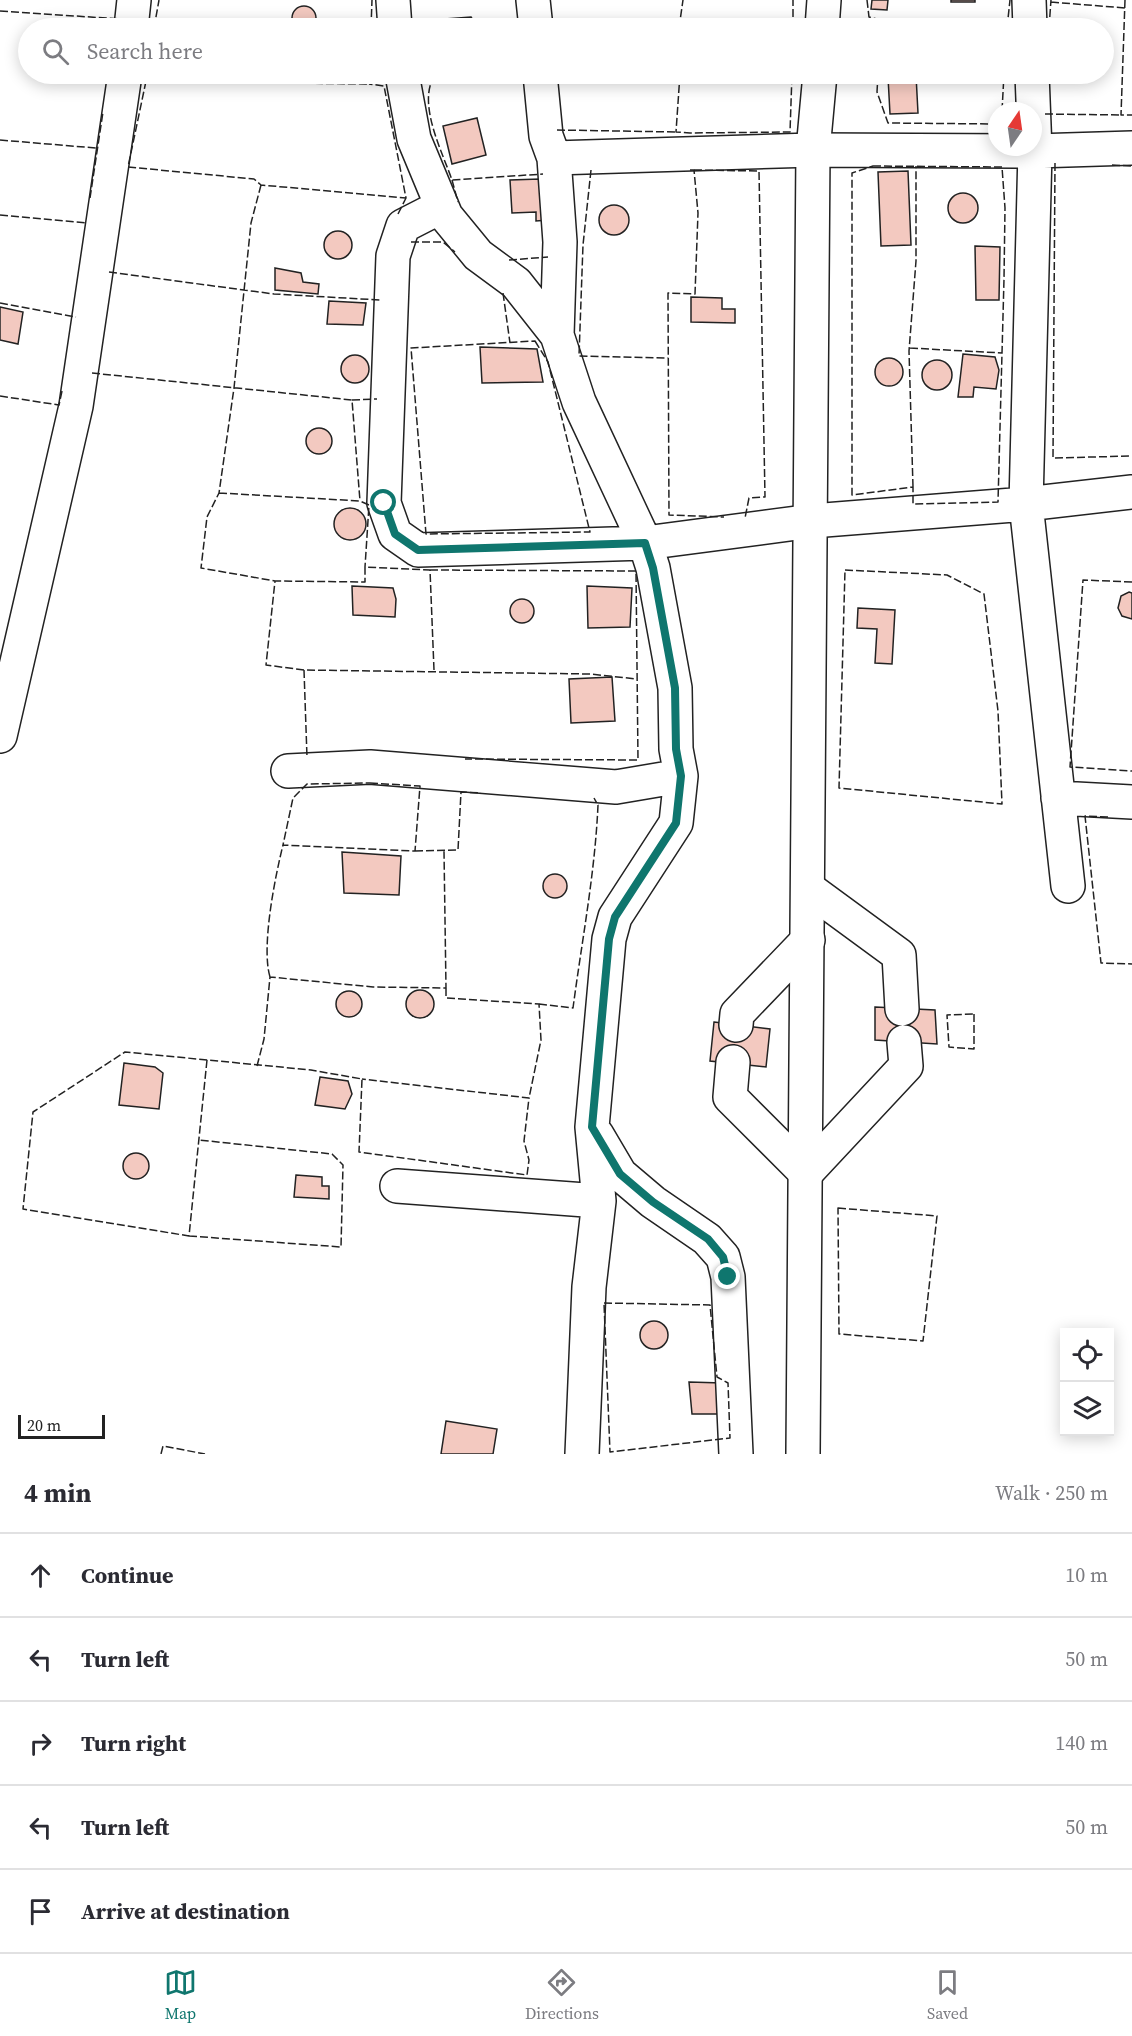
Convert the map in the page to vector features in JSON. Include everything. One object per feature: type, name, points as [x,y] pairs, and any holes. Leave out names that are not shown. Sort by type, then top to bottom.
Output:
[{"type":"street","points":[[132,18],[135,0]]},
{"type":"street","points":[[393,0],[394,18]]},
{"type":"street","points":[[533,0],[535,18]]},
{"type":"street","points":[[823,18],[824,0]]},
{"type":"street","points":[[1029,0],[1030,18]]},
{"type":"street","points":[[0,736],[76,406],[124,84]]},
{"type":"street","points":[[404,84],[414,139],[446,216],[478,255],[516,283],[557,335]]},
{"type":"street","points":[[541,84],[546,136],[554,158],[560,242],[557,335],[579,402],[645,543],[653,568],[675,688],[676,749],[681,776],[676,823],[615,917],[609,939],[592,1127],[599,1201],[589,1287],[582,1454]]},
{"type":"street","points":[[803,1454],[812,521],[813,150],[819,84]]},
{"type":"street","points":[[1032,84],[1033,102]]},
{"type":"street","points":[[1042,151],[1132,148]]},
{"type":"street","points":[[554,158],[813,150],[988,151]]},
{"type":"street","points":[[1035,156],[1026,504],[1068,886]]},
{"type":"street","points":[[442,206],[403,226],[393,256],[384,503],[395,534],[418,550],[645,543],[812,521],[1026,504],[1132,492]]},
{"type":"street","points":[[288,771],[370,767],[616,787],[681,776]]},
{"type":"street","points":[[1058,798],[1132,802]]},
{"type":"street","points":[[809,889],[899,955],[902,1009]]},
{"type":"street","points":[[736,1024],[737,1014],[808,940]]},
{"type":"street","points":[[806,1173],[906,1066],[904,1042]]},
{"type":"street","points":[[733,1062],[730,1096],[806,1173]]},
{"type":"street","points":[[592,1127],[620,1174],[653,1202],[708,1239],[723,1257],[728,1277],[736,1454]]},
{"type":"street","points":[[397,1186],[599,1201]]},
{"type":"building","points":[[872,0],[888,0],[887,10],[871,9]]},
{"type":"building","points":[[951,0],[975,0],[975,2],[951,2]]},
{"type":"building","points":[[299,7],[309,7],[315,13],[316,18],[292,18],[293,13]]},
{"type":"building","points":[[888,84],[916,84],[918,113],[890,114]]},
{"type":"building","points":[[477,118],[486,155],[452,164],[443,126]]},
{"type":"building","points":[[908,171],[911,245],[881,246],[878,172]]},
{"type":"building","points":[[540,179],[548,220],[536,221],[536,212],[512,213],[510,180]]},
{"type":"building","points":[[963,193],[973,198],[978,208],[973,218],[963,223],[953,218],[948,208],[953,198]]},
{"type":"building","points":[[614,205],[624,210],[629,220],[624,230],[614,235],[604,230],[599,220],[604,210]]},
{"type":"building","points":[[338,231],[348,235],[352,245],[348,255],[338,259],[328,255],[324,245],[328,235]]},
{"type":"building","points":[[975,246],[1000,247],[999,300],[976,300]]},
{"type":"building","points":[[275,268],[301,273],[303,282],[319,284],[318,294],[275,290]]},
{"type":"building","points":[[691,297],[722,298],[722,309],[735,309],[735,323],[691,322]]},
{"type":"building","points":[[329,301],[366,303],[363,325],[327,324]]},
{"type":"building","points":[[0,307],[23,312],[18,344],[0,340]]},
{"type":"building","points":[[480,347],[537,349],[543,382],[482,383]]},
{"type":"building","points":[[963,354],[995,357],[999,370],[996,389],[974,387],[973,397],[958,397]]},
{"type":"building","points":[[355,355],[365,359],[369,369],[365,379],[355,383],[345,379],[341,369],[345,359]]},
{"type":"building","points":[[889,358],[899,362],[903,372],[899,382],[889,386],[879,382],[875,372],[879,362]]},
{"type":"building","points":[[937,360],[943,361],[951,369],[951,381],[943,389],[937,390],[931,389],[923,381],[922,375],[923,369],[931,361]]},
{"type":"building","points":[[319,428],[328,432],[332,441],[328,450],[319,454],[310,450],[306,441],[310,432]]},
{"type":"building","points":[[350,508],[361,513],[366,524],[361,535],[350,540],[339,535],[334,524],[339,513]]},
{"type":"building","points":[[352,586],[393,588],[396,599],[395,617],[353,615]]},
{"type":"building","points":[[587,586],[632,588],[630,627],[588,628]]},
{"type":"building","points":[[1132,593],[1132,619],[1122,616],[1118,608],[1121,596]]},
{"type":"building","points":[[522,599],[530,603],[534,611],[530,619],[522,623],[514,619],[510,611],[514,603]]},
{"type":"building","points":[[858,608],[895,610],[892,664],[875,663],[877,629],[857,628]]},
{"type":"building","points":[[612,677],[615,721],[571,723],[569,679]]},
{"type":"building","points":[[342,852],[401,856],[399,895],[344,893]]},
{"type":"building","points":[[555,874],[564,877],[567,886],[564,895],[555,898],[546,895],[543,886],[546,877]]},
{"type":"building","points":[[420,990],[430,994],[434,1004],[430,1014],[420,1018],[410,1014],[406,1004],[410,994]]},
{"type":"building","points":[[349,991],[358,995],[362,1004],[358,1013],[349,1017],[340,1013],[336,1004],[340,995]]},
{"type":"building","points":[[875,1007],[935,1010],[937,1044],[875,1040]]},
{"type":"building","points":[[714,1022],[770,1029],[766,1067],[710,1061]]},
{"type":"building","points":[[124,1063],[155,1067],[163,1073],[159,1109],[119,1105]]},
{"type":"building","points":[[320,1077],[348,1081],[352,1094],[345,1109],[315,1105]]},
{"type":"building","points":[[136,1153],[145,1157],[149,1166],[145,1175],[136,1179],[127,1175],[123,1166],[127,1157]]},
{"type":"building","points":[[296,1175],[322,1177],[322,1186],[329,1186],[329,1199],[294,1197]]},
{"type":"building","points":[[654,1321],[664,1325],[668,1335],[664,1345],[654,1349],[644,1345],[640,1335],[644,1325]]},
{"type":"building","points":[[689,1382],[722,1383],[725,1414],[692,1414]]},
{"type":"building","points":[[446,1421],[497,1429],[493,1454],[441,1454]]},
{"type":"fence","points":[[156,18],[159,0]]},
{"type":"fence","points":[[371,18],[372,0]]},
{"type":"fence","points":[[680,18],[683,0]]},
{"type":"fence","points":[[793,0],[793,18]]},
{"type":"fence","points":[[867,0],[869,17],[873,18]]},
{"type":"fence","points":[[1008,18],[1010,0]]},
{"type":"fence","points":[[1050,18],[1051,0]]},
{"type":"fence","points":[[1125,0],[1121,115],[1132,115]]},
{"type":"fence","points":[[1051,2],[1125,8]]},
{"type":"fence","points":[[0,11],[105,18]]},
{"type":"fence","points":[[145,84],[128,167],[254,179],[261,185],[406,198],[384,86],[369,84]]},
{"type":"fence","points":[[431,84],[429,106],[431,119],[452,180],[543,174]]},
{"type":"fence","points":[[679,84],[676,132],[690,133],[790,132],[792,84]]},
{"type":"fence","points":[[877,84],[877,92],[888,123],[988,124]]},
{"type":"fence","points":[[1002,102],[1003,84]]},
{"type":"fence","points":[[90,198],[103,112]]},
{"type":"fence","points":[[1045,114],[1121,115]]},
{"type":"fence","points":[[557,130],[676,132]]},
{"type":"fence","points":[[0,140],[96,148]]},
{"type":"fence","points":[[1055,163],[1053,458],[1132,456]]},
{"type":"fence","points":[[1112,165],[1132,166]]},
{"type":"fence","points":[[873,166],[1002,167],[1005,208],[998,502],[913,504],[913,487],[852,495],[852,173],[873,166]]},
{"type":"fence","points":[[913,487],[909,351],[916,261],[916,166]]},
{"type":"fence","points":[[591,170],[583,245],[579,356],[668,358]]},
{"type":"fence","points":[[690,170],[694,170],[698,213],[695,294],[668,293],[669,515],[724,517]]},
{"type":"fence","points":[[694,170],[759,171],[765,497],[749,498],[745,518]]},
{"type":"fence","points":[[452,180],[458,202]]},
{"type":"fence","points":[[261,185],[251,223],[234,388],[219,493],[207,517],[201,568],[275,581]]},
{"type":"fence","points":[[398,214],[406,198]]},
{"type":"fence","points":[[0,215],[87,223]]},
{"type":"fence","points":[[411,242],[443,242],[455,252]]},
{"type":"fence","points":[[509,260],[548,257]]},
{"type":"fence","points":[[109,272],[274,294],[380,300]]},
{"type":"fence","points":[[503,293],[510,343]]},
{"type":"fence","points":[[0,303],[76,317]]},
{"type":"fence","points":[[535,341],[548,362],[590,532],[426,534],[411,348],[535,341]]},
{"type":"fence","points":[[910,348],[1002,353]]},
{"type":"fence","points":[[92,373],[352,400],[360,501]]},
{"type":"fence","points":[[0,396],[59,405],[62,391]]},
{"type":"fence","points":[[352,400],[377,399]]},
{"type":"fence","points":[[219,493],[360,501],[369,505],[365,567]]},
{"type":"fence","points":[[434,670],[430,570],[365,567],[365,582],[275,581],[266,665],[304,670],[590,674],[637,679]]},
{"type":"fence","points":[[430,570],[636,571],[638,760],[465,759]]},
{"type":"fence","points":[[845,570],[947,575],[984,594],[998,711],[1002,804],[839,788],[845,570]]},
{"type":"fence","points":[[1132,582],[1083,580],[1070,767],[1132,771]]},
{"type":"fence","points":[[304,670],[307,757]]},
{"type":"fence","points":[[370,783],[420,786],[415,851],[283,845],[293,798],[307,784],[370,783]]},
{"type":"fence","points":[[415,851],[458,850],[461,792],[481,793]]},
{"type":"fence","points":[[539,1004],[573,1008],[594,856],[598,805],[594,798]]},
{"type":"fence","points":[[1108,817],[1085,816],[1101,963],[1132,964]]},
{"type":"fence","points":[[270,977],[268,930],[283,845]]},
{"type":"fence","points":[[257,1066],[264,1039],[270,977],[373,987],[446,988],[444,851]]},
{"type":"fence","points":[[446,988],[446,998],[539,1004],[541,1040],[529,1098]]},
{"type":"fence","points":[[974,1014],[974,1049],[949,1047],[947,1015],[974,1014]]},
{"type":"fence","points":[[207,1060],[189,1236],[23,1209],[33,1112],[125,1052],[311,1070],[362,1079],[359,1152],[527,1175],[529,1160],[524,1141],[529,1098],[362,1079]]},
{"type":"fence","points":[[189,1236],[341,1247],[343,1165],[332,1154],[199,1140]]},
{"type":"fence","points":[[838,1208],[937,1216],[923,1341],[839,1334],[838,1208]]},
{"type":"fence","points":[[604,1303],[710,1305],[717,1377],[728,1383],[730,1438],[610,1452],[604,1303]]},
{"type":"fence","points":[[161,1454],[163,1446],[205,1454]]},
{"type":"route","points":[[384,503],[395,534],[418,550],[645,543],[653,568],[675,688],[676,749],[681,776],[676,823],[615,917],[609,939],[592,1127],[620,1174],[653,1202],[708,1239],[723,1257],[728,1277]]}]
